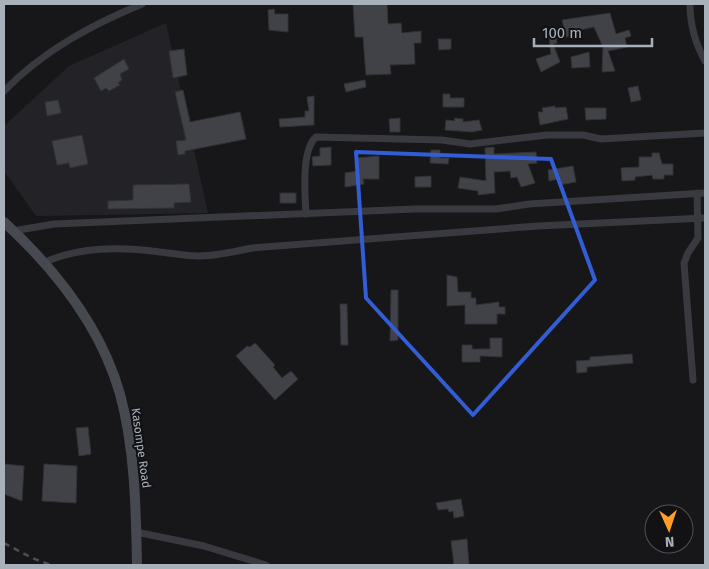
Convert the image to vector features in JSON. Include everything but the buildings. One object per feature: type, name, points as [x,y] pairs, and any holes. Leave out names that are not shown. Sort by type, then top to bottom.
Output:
[{"type":"street","points":[[5,86],[56,48],[101,21],[142,4]]},
{"type":"street","points":[[690,4],[690,16],[697,46],[705,61]]},
{"type":"street","points":[[306,214],[305,169],[311,141],[316,137],[442,140],[470,144],[547,135],[583,135],[601,139],[705,133]]},
{"type":"street","points":[[693,380],[684,263],[698,238],[702,219],[697,193]]},
{"type":"street","points":[[13,231],[54,224],[424,208],[496,209],[538,203],[705,193]]},
{"type":"street","points":[[43,263],[58,256],[98,249],[122,248],[205,256],[252,248],[538,226],[702,219]]},
{"type":"street","name":"Kasompe Road","points":[[4,222],[64,287],[84,316],[108,361],[120,394],[128,431],[137,565]]},
{"type":"street","points":[[136,532],[204,546],[266,565]]},
{"type":"highlighted area","points":[[356,152],[551,159],[595,280],[473,415],[366,298]]},
{"type":"shaded area","points":[[166,23],[208,213],[36,216],[4,171],[4,126],[69,66]]},
{"type":"railway","points":[[4,543],[32,558],[51,565]]}]
